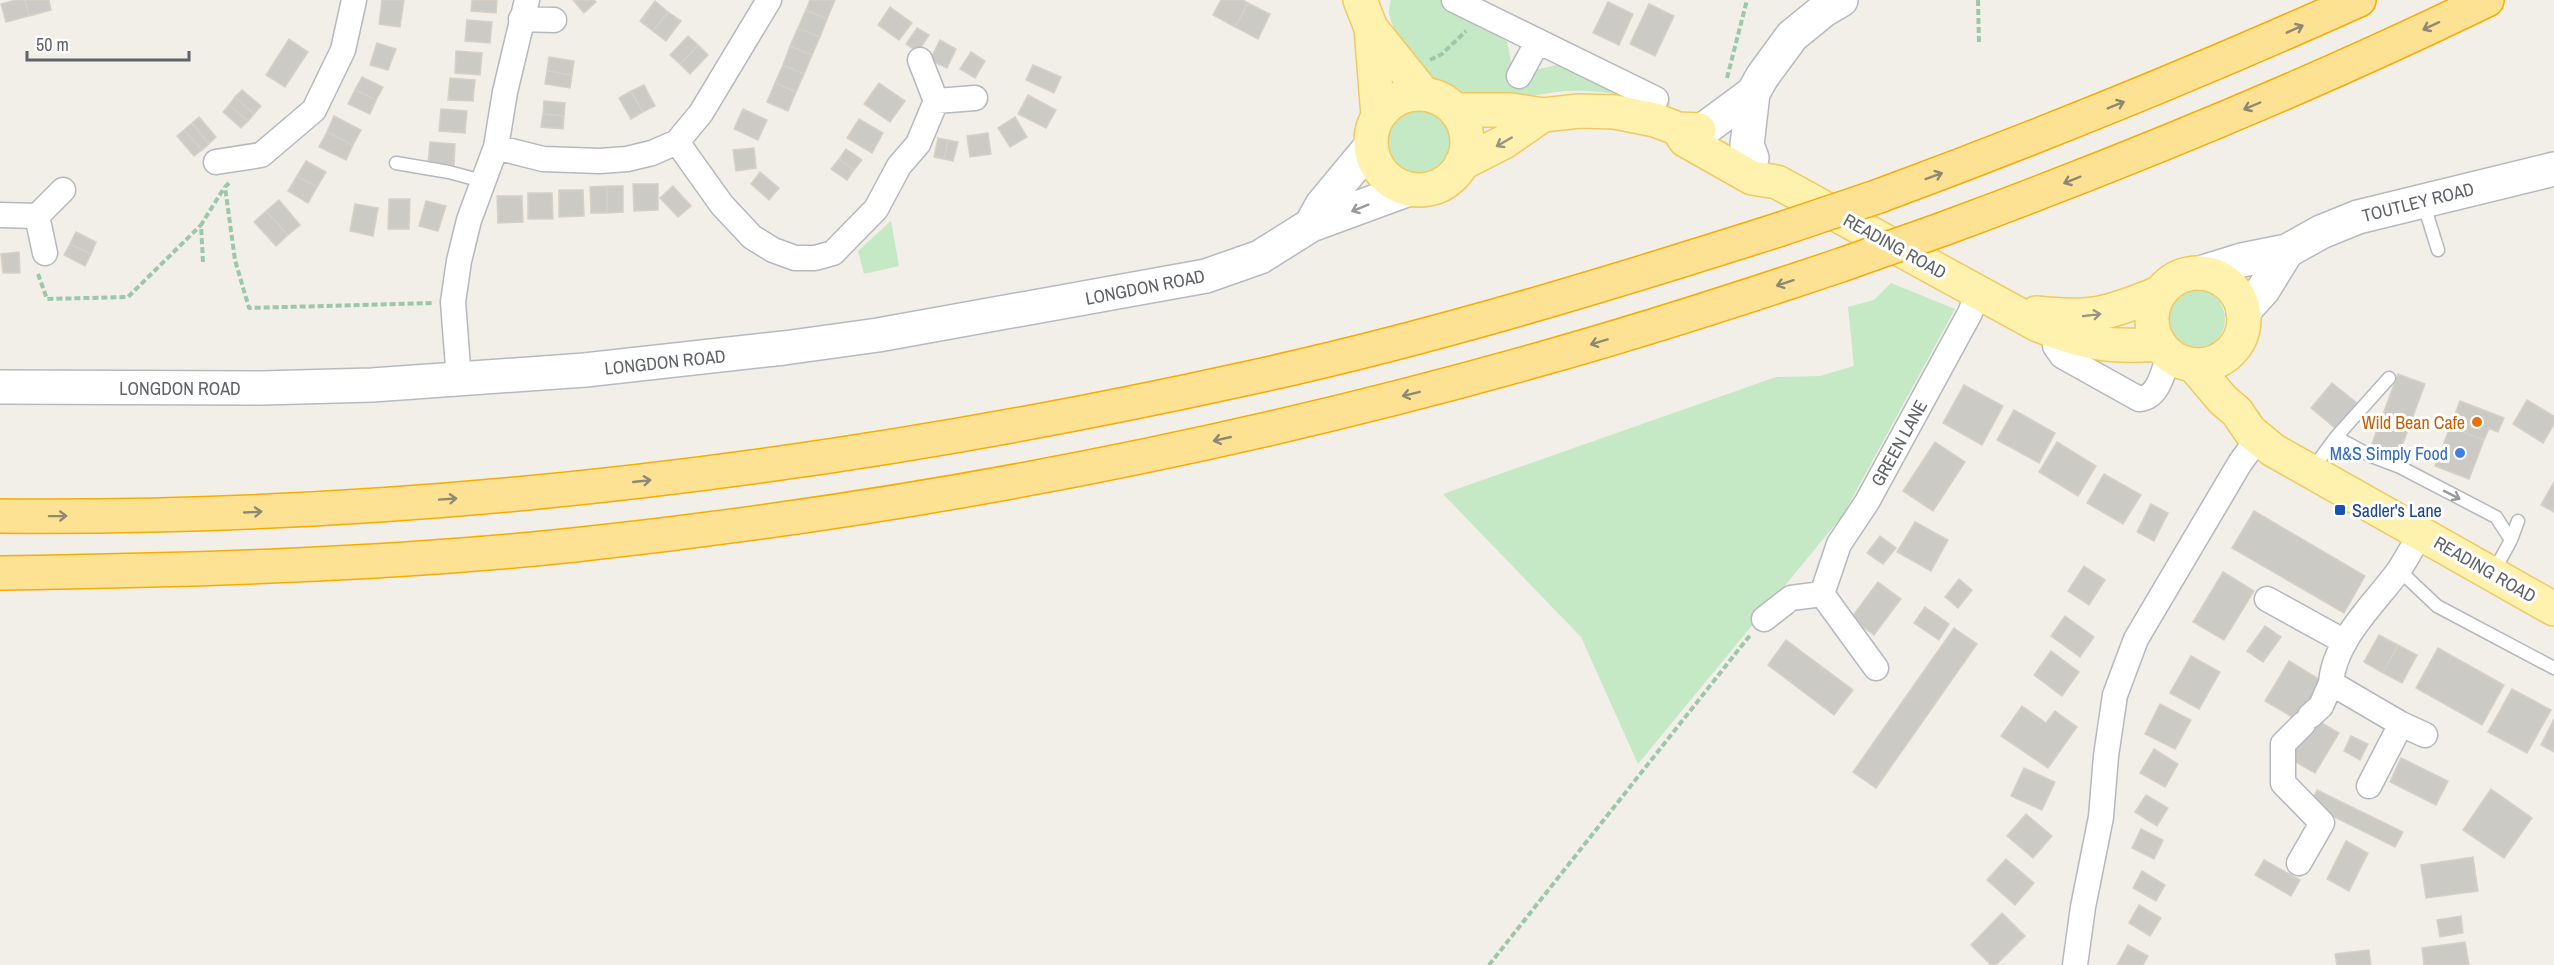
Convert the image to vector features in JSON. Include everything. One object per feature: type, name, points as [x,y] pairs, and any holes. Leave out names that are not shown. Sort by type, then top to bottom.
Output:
[{"type":"highway","points":[[0,516],[254,512],[485,496],[714,473],[988,432],[1247,379],[1598,288],[1879,196],[2048,133],[2154,90],[2359,0]]},
{"type":"highway","points":[[0,573],[177,570],[373,561],[572,545],[791,518],[1043,477],[1289,424],[1457,382],[1626,334],[1841,265],[2040,193],[2347,66],[2485,1]]},
{"type":"main road","points":[[1365,8],[1424,94]]},
{"type":"main road","points":[[1365,8],[1375,131],[1374,160],[1384,174],[1399,185],[1422,190],[1443,183],[1457,171],[1466,151],[1464,125],[1455,110],[1444,101],[1424,94],[1414,94],[1398,99],[1375,131]]},
{"type":"main road","name":"READING ROAD","points":[[1455,110],[1511,110],[1543,115],[1578,111],[1615,111],[1691,130],[1752,158],[1769,170],[1777,182]]},
{"type":"main road","name":"READING ROAD","points":[[1461,164],[1504,142],[1543,115]]},
{"type":"main road","name":"READING ROAD","points":[[1691,130],[1685,140],[1752,178],[1777,182],[2013,310],[2038,325],[2059,344],[2081,340],[2174,355],[2237,412],[2258,438],[2310,472],[2554,609]]},
{"type":"main road","points":[[2237,412],[2242,325],[2239,297],[2229,285],[2215,276],[2200,273],[2177,278],[2159,293],[2153,305],[2151,319],[2153,332],[2174,355],[2206,365],[2227,356],[2242,325]]},
{"type":"main road","name":"READING ROAD","points":[[2013,310],[2083,316],[2119,310],[2159,293]]},
{"type":"street","points":[[223,170],[263,161],[314,110],[343,50],[354,0]]},
{"type":"street","points":[[496,147],[543,159],[600,161],[627,159],[652,153],[677,142],[701,113],[769,0]]},
{"type":"street","points":[[1454,0],[1656,99]]},
{"type":"street","points":[[1691,130],[1778,53],[1792,36],[1824,10],[1841,0]]},
{"type":"street","points":[[459,380],[453,302],[467,230],[482,181],[496,147],[524,9],[554,21]]},
{"type":"street","points":[[1520,76],[1538,41]]},
{"type":"street","points":[[677,142],[723,205],[752,237],[773,250],[795,258],[815,258],[833,254],[876,209],[900,166],[918,144],[936,101],[920,60]]},
{"type":"street","points":[[1739,89],[1747,145],[1752,158]]},
{"type":"street","points":[[936,101],[975,98]]},
{"type":"street","name":"LONGDON ROAD","points":[[1311,225],[1322,205],[1375,131]]},
{"type":"street","name":"TOUTLEY ROAD","points":[[2200,273],[2242,260],[2287,251],[2342,222],[2554,169]]},
{"type":"street","name":"LONGDON ROAD","points":[[0,387],[273,387],[459,380],[585,370],[878,335],[1206,276],[1260,257],[1311,225],[1409,189]]},
{"type":"street","points":[[0,215],[37,216],[63,190]]},
{"type":"street","points":[[37,216],[45,253]]},
{"type":"street","points":[[2242,325],[2287,251]]},
{"type":"street","name":"GREEN LANE","points":[[1822,594],[1839,544],[1878,481],[1970,313],[1978,292]]},
{"type":"street","points":[[2059,344],[2139,399],[2150,396],[2155,391],[2174,355]]},
{"type":"street","points":[[2075,965],[2083,907],[2102,817],[2106,756],[2115,695],[2136,639],[2240,463],[2258,438]]},
{"type":"street","points":[[2299,863],[2322,823],[2283,783],[2283,744],[2321,706],[2331,683],[2332,668],[2345,642],[2399,570],[2421,533]]},
{"type":"street","points":[[1764,618],[1791,598],[1822,594],[1876,668]]},
{"type":"street","points":[[2268,599],[2345,642]]},
{"type":"street","points":[[2331,683],[2401,724],[2425,735]]},
{"type":"street","points":[[2369,786],[2401,724]]},
{"type":"lane","points":[[396,164],[449,172],[482,181]]},
{"type":"lane","points":[[2423,201],[2438,250]]},
{"type":"lane","points":[[2310,472],[2336,437],[2390,378]]},
{"type":"lane","points":[[2336,437],[2496,517],[2511,540]]},
{"type":"lane","points":[[2492,574],[2511,540],[2518,521]]},
{"type":"lane","points":[[2399,570],[2437,606],[2554,668]]},
{"type":"path","points":[[1739,89],[1747,0]]},
{"type":"path","points":[[1978,0],[1979,43]]},
{"type":"path","points":[[1443,54],[1471,26]]},
{"type":"path","points":[[45,253],[37,275],[47,299],[128,297],[201,225],[225,187],[263,161]]},
{"type":"path","points":[[223,170],[235,260],[249,308],[453,302]]},
{"type":"path","points":[[201,225],[203,262]]},
{"type":"path","points":[[1489,965],[1764,618]]},
{"type":"green space","points":[[1391,0],[1442,0],[1496,32],[1507,42],[1512,66],[1535,70],[1560,64],[1649,93],[1670,102],[1670,106],[1605,92],[1566,91],[1525,97],[1494,97],[1478,96],[1451,89],[1429,76],[1411,55],[1391,22],[1389,6]]},
{"type":"green space","points":[[1412,110],[1424,110],[1441,119],[1448,130],[1450,142],[1448,154],[1441,165],[1424,174],[1412,174],[1400,169],[1391,160],[1386,148],[1386,136],[1391,124],[1400,115]]},
{"type":"green space","points":[[891,221],[899,266],[864,274],[858,251]]},
{"type":"green space","points":[[1891,283],[1955,309],[1843,515],[1638,764],[1581,637],[1443,494],[1776,377],[1820,376],[1854,366],[1848,307],[1874,300]]},
{"type":"green space","points":[[2195,289],[2216,298],[2225,319],[2216,340],[2195,349],[2174,340],[2165,319],[2174,298]]},
{"type":"building","points":[[25,0],[29,16],[6,22],[1,4]]},
{"type":"building","points":[[25,0],[49,0],[51,10],[29,16]]},
{"type":"building","points":[[382,0],[404,0],[400,27],[379,24]]},
{"type":"building","points":[[472,0],[497,0],[496,13],[471,11]]},
{"type":"building","points":[[573,0],[594,0],[596,2],[584,13]]},
{"type":"building","points":[[810,0],[835,0],[827,19],[806,10]]},
{"type":"building","points":[[1221,0],[1243,0],[1248,3],[1235,27],[1213,15]]},
{"type":"building","points":[[655,1],[668,12],[653,31],[640,21]]},
{"type":"building","points":[[1608,2],[1633,14],[1619,45],[1593,33]]},
{"type":"building","points":[[1248,3],[1270,14],[1258,39],[1235,27]]},
{"type":"building","points":[[1649,4],[1674,16],[1655,56],[1630,44]]},
{"type":"building","points":[[890,7],[912,23],[899,40],[878,25]]},
{"type":"building","points":[[806,10],[827,19],[820,37],[798,28]]},
{"type":"building","points":[[668,12],[681,21],[666,41],[653,31]]},
{"type":"building","points":[[467,20],[492,22],[490,43],[465,41]]},
{"type":"building","points":[[798,28],[820,37],[812,55],[790,46]]},
{"type":"building","points":[[917,28],[929,35],[918,52],[906,44]]},
{"type":"building","points":[[688,36],[698,45],[680,64],[670,55]]},
{"type":"building","points":[[289,39],[308,52],[285,87],[266,75]]},
{"type":"building","points":[[940,40],[956,49],[947,68],[930,60]]},
{"type":"building","points":[[377,43],[396,49],[388,70],[370,65]]},
{"type":"building","points":[[698,45],[708,55],[690,74],[680,64]]},
{"type":"building","points":[[790,46],[812,55],[804,74],[783,65]]},
{"type":"building","points":[[456,51],[482,53],[480,75],[455,73]]},
{"type":"building","points":[[971,52],[985,61],[975,78],[960,69]]},
{"type":"building","points":[[549,57],[574,61],[572,75],[547,71]]},
{"type":"building","points":[[783,65],[804,74],[796,92],[775,83]]},
{"type":"building","points":[[1033,65],[1061,77],[1054,93],[1026,80]]},
{"type":"building","points":[[547,71],[572,75],[570,88],[545,84]]},
{"type":"building","points":[[362,77],[383,87],[376,100],[355,90]]},
{"type":"building","points":[[450,78],[475,80],[473,101],[448,100]]},
{"type":"building","points":[[775,83],[796,92],[788,111],[767,102]]},
{"type":"building","points":[[879,83],[905,101],[890,122],[864,104]]},
{"type":"building","points":[[644,85],[655,106],[643,112],[631,91]]},
{"type":"building","points":[[242,90],[261,106],[254,114],[235,97]]},
{"type":"building","points":[[355,90],[376,100],[370,114],[348,104]]},
{"type":"building","points":[[631,91],[643,112],[631,119],[619,98]]},
{"type":"building","points":[[1028,95],[1056,110],[1046,128],[1018,114]]},
{"type":"building","points":[[235,97],[254,114],[248,121],[229,105]]},
{"type":"building","points":[[544,101],[565,103],[564,116],[543,114]]},
{"type":"building","points":[[229,105],[248,121],[241,128],[223,112]]},
{"type":"building","points":[[441,109],[467,111],[465,133],[439,131]]},
{"type":"building","points":[[743,109],[767,120],[758,140],[734,129]]},
{"type":"building","points":[[543,114],[564,116],[563,129],[541,127]]},
{"type":"building","points":[[334,116],[361,130],[353,145],[327,132]]},
{"type":"building","points":[[199,117],[216,137],[209,144],[192,123]]},
{"type":"building","points":[[1015,117],[1027,137],[1010,147],[998,128]]},
{"type":"building","points":[[859,119],[883,133],[872,153],[847,138]]},
{"type":"building","points":[[192,123],[209,144],[202,150],[184,130]]},
{"type":"building","points":[[184,130],[202,150],[194,156],[177,136]]},
{"type":"building","points":[[327,132],[353,145],[346,160],[319,147]]},
{"type":"building","points":[[988,133],[991,154],[970,157],[967,136]]},
{"type":"building","points":[[938,138],[948,140],[944,159],[934,157]]},
{"type":"building","points":[[948,140],[958,142],[953,161],[944,159]]},
{"type":"building","points":[[430,142],[455,144],[454,165],[428,163]]},
{"type":"building","points":[[754,148],[756,168],[736,171],[733,150]]},
{"type":"building","points":[[846,149],[862,160],[854,170],[839,159]]},
{"type":"building","points":[[839,159],[854,170],[847,180],[831,169]]},
{"type":"building","points":[[306,161],[326,172],[317,187],[297,176]]},
{"type":"building","points":[[760,172],[779,188],[769,200],[751,184]]},
{"type":"building","points":[[297,176],[317,187],[308,203],[288,191]]},
{"type":"building","points":[[633,184],[658,184],[658,210],[634,211]]},
{"type":"building","points":[[607,186],[623,186],[623,212],[607,213]]},
{"type":"building","points":[[607,186],[607,213],[591,213],[590,187]]},
{"type":"building","points":[[673,186],[691,206],[678,217],[660,198]]},
{"type":"building","points":[[559,190],[583,190],[584,216],[559,217]]},
{"type":"building","points":[[528,193],[552,193],[553,219],[528,219]]},
{"type":"building","points":[[497,196],[522,196],[523,222],[498,223]]},
{"type":"building","points":[[389,199],[410,199],[409,229],[388,229]]},
{"type":"building","points":[[279,200],[300,225],[288,235],[266,211]]},
{"type":"building","points":[[426,201],[446,206],[438,231],[419,226]]},
{"type":"building","points":[[355,204],[378,208],[373,236],[350,231]]},
{"type":"building","points":[[266,211],[288,235],[276,246],[254,222]]},
{"type":"building","points":[[76,232],[96,242],[91,254],[70,244]]},
{"type":"building","points":[[70,244],[91,254],[85,266],[64,255]]},
{"type":"building","points":[[19,252],[20,273],[3,273],[1,254]]},
{"type":"building","points":[[2398,374],[2425,384],[2393,470],[2366,460]]},
{"type":"building","points":[[2332,383],[2357,403],[2336,429],[2311,408]]},
{"type":"building","points":[[1964,385],[2003,406],[1982,445],[1943,423]]},
{"type":"building","points":[[2527,400],[2554,416],[2554,424],[2543,443],[2513,424]]},
{"type":"building","name":"Wild Bean Cafe","points":[[2460,401],[2504,418],[2498,432],[2489,428],[2484,440],[2450,427]]},
{"type":"building","points":[[2014,410],[2055,433],[2039,463],[1997,440]]},
{"type":"building","name":"M&S Simply Food","points":[[2450,427],[2484,440],[2469,479],[2435,466]]},
{"type":"building","points":[[1935,442],[1965,462],[1933,511],[1903,491]]},
{"type":"building","points":[[2057,442],[2096,466],[2078,496],[2039,472]]},
{"type":"building","points":[[2104,474],[2141,495],[2123,524],[2087,503]]},
{"type":"building","points":[[2554,482],[2554,512],[2541,505]]},
{"type":"building","points":[[2151,504],[2168,513],[2154,541],[2137,532]]},
{"type":"building","points":[[2254,511],[2365,576],[2344,613],[2232,548]]},
{"type":"building","points":[[1915,522],[1948,540],[1931,571],[1897,552]]},
{"type":"building","points":[[1880,536],[1896,548],[1883,564],[1867,553]]},
{"type":"building","points":[[2084,566],[2105,580],[2089,605],[2068,591]]},
{"type":"building","points":[[2223,572],[2254,591],[2224,640],[2193,622]]},
{"type":"building","points":[[1959,579],[1972,590],[1958,608],[1945,597]]},
{"type":"building","points":[[1878,582],[1901,599],[1874,635],[1851,618]]},
{"type":"building","points":[[1925,607],[1949,624],[1939,640],[1914,623]]},
{"type":"building","points":[[2065,616],[2094,637],[2080,657],[2051,636]]},
{"type":"building","points":[[2265,626],[2281,637],[2263,662],[2247,651]]},
{"type":"building","points":[[1954,628],[1977,644],[1876,788],[1853,772]]},
{"type":"building","points":[[2379,635],[2398,645],[2383,673],[2364,662]]},
{"type":"building","points":[[1786,640],[1853,690],[1834,715],[1768,665]]},
{"type":"building","points":[[2398,645],[2417,655],[2402,683],[2383,673]]},
{"type":"building","points":[[2438,648],[2504,685],[2482,725],[2416,688]]},
{"type":"building","points":[[2051,651],[2079,672],[2062,696],[2034,675]]},
{"type":"building","points":[[2191,656],[2220,672],[2199,709],[2170,693]]},
{"type":"building","points":[[2289,661],[2327,684],[2308,715],[2339,733],[2315,773],[2287,757],[2306,725],[2265,701]]},
{"type":"building","points":[[2512,689],[2551,710],[2527,753],[2488,732]]},
{"type":"building","points":[[2160,704],[2191,720],[2175,749],[2145,734]]},
{"type":"building","points":[[2022,706],[2046,723],[2055,711],[2077,727],[2048,768],[2001,736]]},
{"type":"building","points":[[2554,719],[2554,752],[2541,745]]},
{"type":"building","points":[[2351,736],[2368,744],[2360,760],[2344,751]]},
{"type":"building","points":[[2154,749],[2178,764],[2165,787],[2140,773]]},
{"type":"building","points":[[2401,758],[2448,781],[2436,805],[2390,782]]},
{"type":"building","points":[[2024,768],[2055,782],[2042,810],[2011,796]]},
{"type":"building","points":[[2491,789],[2532,818],[2504,858],[2463,830]]},
{"type":"building","points":[[2317,790],[2403,832],[2395,847],[2310,805]]},
{"type":"building","points":[[2146,795],[2168,808],[2157,826],[2135,812]]},
{"type":"building","points":[[2026,814],[2052,836],[2033,858],[2007,836]]},
{"type":"building","points":[[2141,829],[2163,840],[2154,859],[2132,848]]},
{"type":"building","points":[[2346,841],[2368,853],[2349,891],[2327,879]]},
{"type":"building","points":[[2473,857],[2478,891],[2426,898],[2421,865]]},
{"type":"building","points":[[2006,859],[2034,883],[2015,905],[1987,880]]},
{"type":"building","points":[[2264,860],[2300,880],[2291,896],[2255,875]]},
{"type":"building","points":[[2142,871],[2165,885],[2156,901],[2133,888]]},
{"type":"building","points":[[2139,905],[2161,918],[2150,936],[2129,923]]},
{"type":"building","points":[[2002,913],[2025,936],[1996,965],[1991,965],[1971,945]]},
{"type":"building","points":[[2461,916],[2463,933],[2440,937],[2437,920]]},
{"type":"building","points":[[2465,942],[2469,965],[2424,965],[2422,948]]},
{"type":"building","points":[[2128,945],[2148,956],[2143,965],[2117,965]]},
{"type":"building","points":[[2369,950],[2371,965],[2337,965],[2335,954]]},
{"type":"place","name":"Wild Bean Cafe","points":[[2477,422]]},
{"type":"place","name":"M&S Simply Food","points":[[2460,453]]},
{"type":"place","name":"Sadler's Lane","points":[[2340,510]]}]
